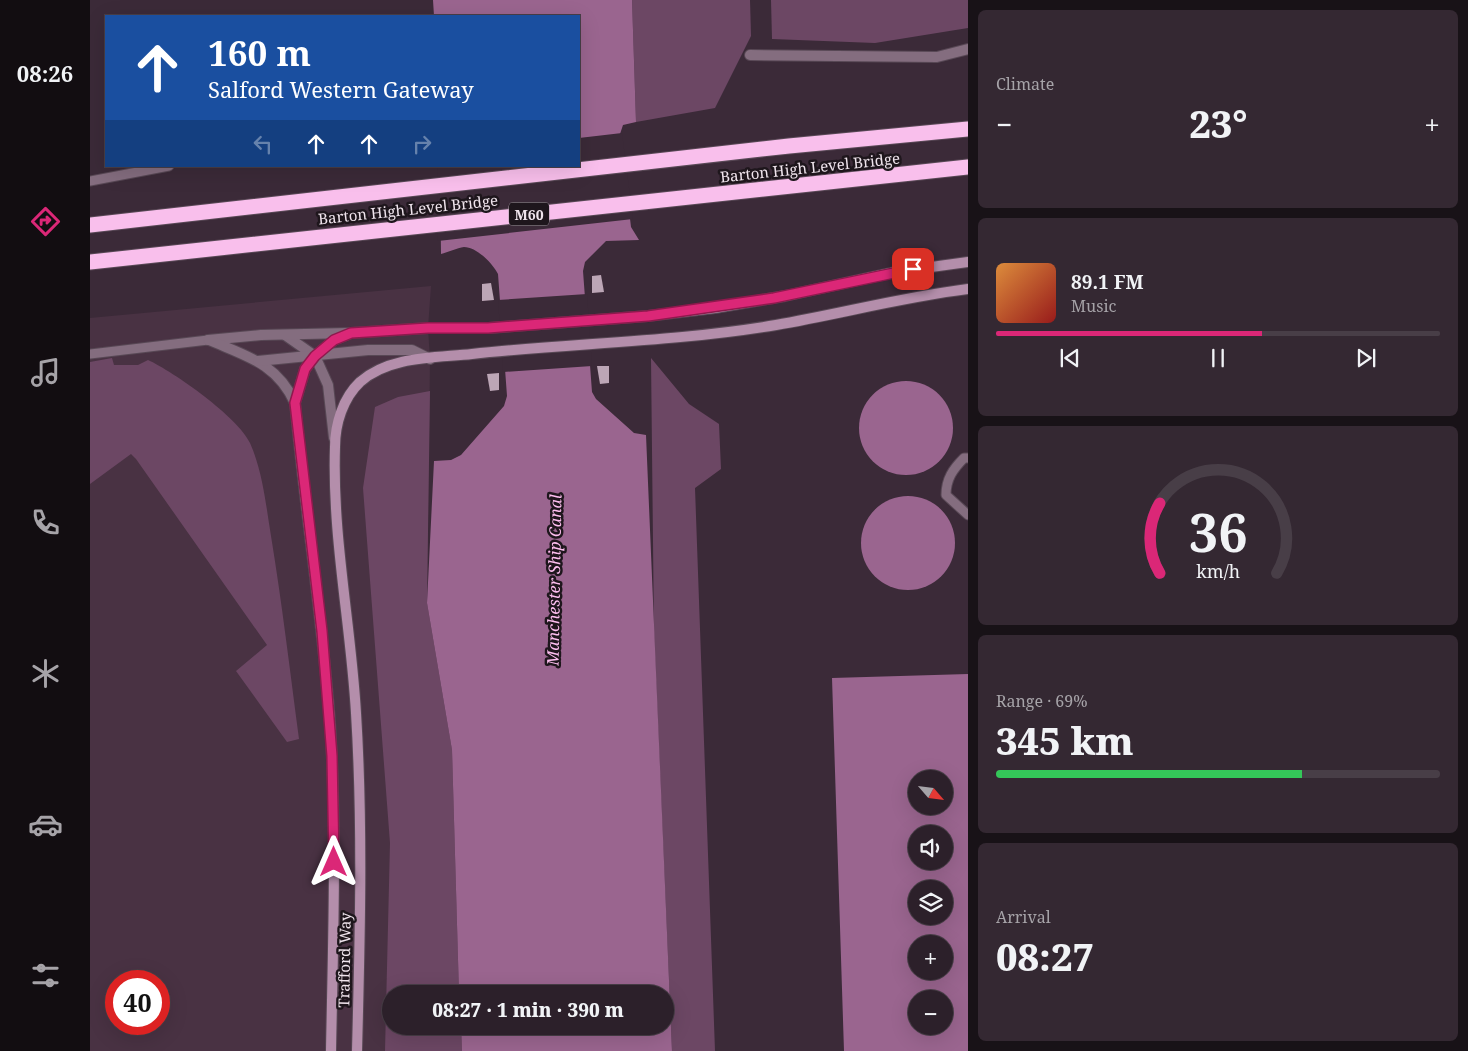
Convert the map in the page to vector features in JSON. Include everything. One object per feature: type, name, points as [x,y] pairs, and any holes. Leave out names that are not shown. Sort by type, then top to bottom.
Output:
[{"type":"highway","name":"Barton High Level Bridge","points":[[90,225],[789,146],[968,129]]},
{"type":"highway","name":"Barton High Level Bridge","points":[[90,262],[968,167]]},
{"type":"street","points":[[750,55],[937,57],[968,49]]},
{"type":"street","points":[[208,340],[428,328],[488,328],[715,308],[780,297],[895,272],[968,262]]},
{"type":"street","name":"Trafford Way","points":[[357,1051],[361,892],[360,819],[356,711],[336,494],[335,444],[339,418],[346,399],[361,381],[399,362],[490,352],[662,340],[776,325],[933,294],[968,289]]},
{"type":"street","points":[[295,403],[305,369],[315,356],[334,340],[351,333]]},
{"type":"street","points":[[285,335],[315,356],[328,386],[335,444]]},
{"type":"street","points":[[208,340],[258,361],[287,385],[295,403]]},
{"type":"street","points":[[258,361],[368,350],[412,350],[430,359]]},
{"type":"street","name":"Trafford Way","points":[[295,403],[322,631],[330,732],[334,807],[331,1051]]},
{"type":"lane","points":[[90,181],[164,167]]},
{"type":"lane","points":[[90,354],[208,340]]},
{"type":"lane","points":[[968,458],[964,458],[952,470],[946,484],[946,495],[968,515]]},
{"type":"shaded area","points":[[632,0],[750,0],[751,36],[715,108],[636,122]]},
{"type":"shaded area","points":[[771,0],[968,0],[968,28],[875,43],[772,39]]},
{"type":"shaded area","points":[[431,286],[428,328],[430,359],[427,603],[452,750],[459,985],[382,985],[382,1035],[461,1035],[462,1051],[90,1051],[90,318]]},
{"type":"shaded area","points":[[112,358],[114,365],[138,365],[148,360],[173,374],[219,408],[243,432],[250,443],[258,466],[266,501],[299,739],[287,742],[236,671],[267,645],[136,459],[131,454],[90,484],[90,362]]},
{"type":"shaded area","points":[[651,358],[689,404],[719,424],[721,469],[695,488],[715,1051],[672,1051],[671,1035],[674,1035],[674,985],[669,985],[654,634]]},
{"type":"shaded area","points":[[430,391],[427,603],[452,750],[459,985],[387,985],[390,843],[363,488],[375,407],[398,397]]},
{"type":"shaded area","points":[[385,1035],[461,1035],[462,1051],[385,1051]]},
{"type":"water","name":"Manchester Ship Canal","points":[[433,0],[632,0],[636,122],[623,125],[620,134],[631,227],[639,240],[606,241],[585,262],[583,271],[592,392],[596,399],[634,433],[646,435],[669,985],[459,985],[452,750],[427,603],[434,461],[451,460],[461,455],[504,406],[507,396],[498,274],[484,257],[469,248],[464,247],[441,254],[440,167],[580,167],[580,15],[434,15]]},
{"type":"water","points":[[906,381],[924,384],[939,395],[950,410],[953,428],[950,446],[939,461],[924,472],[906,475],[888,472],[873,461],[862,446],[859,428],[862,410],[873,395],[888,384]]},
{"type":"water","points":[[908,496],[926,499],[941,510],[952,525],[955,543],[952,561],[941,576],[926,587],[908,590],[890,587],[875,576],[864,561],[861,543],[864,525],[875,510],[890,499]]},
{"type":"water","points":[[968,674],[968,1051],[844,1051],[832,678]]},
{"type":"water","points":[[461,1035],[671,1035],[672,1051],[462,1051]]},
{"type":"pier","points":[[622,133],[633,219],[438,241],[437,167],[580,167],[580,138]]},
{"type":"pier","points":[[587,294],[592,366],[503,372],[498,300]]},
{"type":"building","points":[[601,275],[604,292],[592,293],[592,276]]},
{"type":"building","points":[[491,283],[494,300],[482,301],[482,284]]},
{"type":"building","points":[[597,366],[609,366],[609,383],[600,384]]},
{"type":"building","points":[[499,373],[499,390],[490,391],[487,374]]},
{"type":"route","points":[[334,862],[334,807],[330,723],[322,631],[295,403],[298,385],[305,369],[315,356],[334,340],[351,333],[428,328],[488,328],[648,316],[715,308],[774,298],[913,269]]}]
